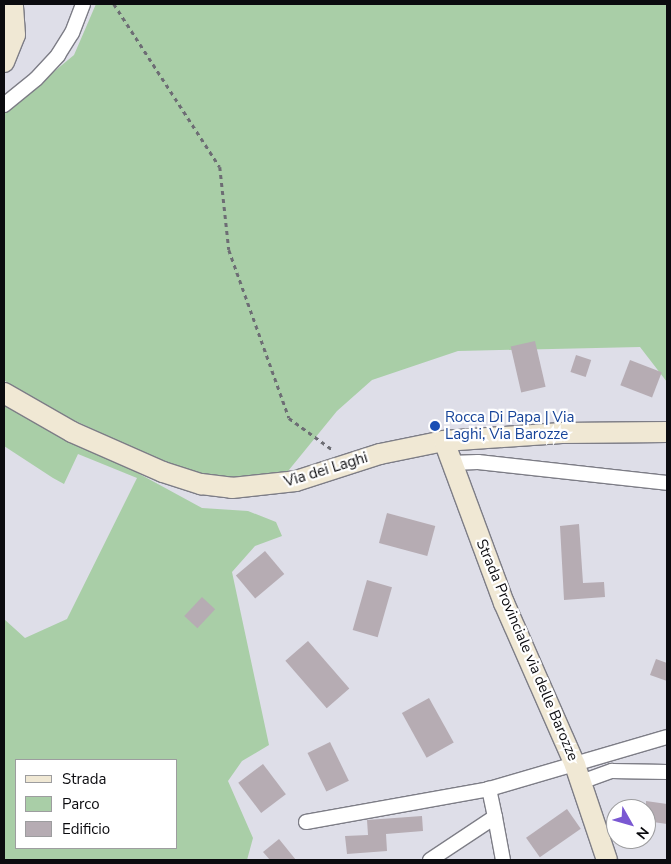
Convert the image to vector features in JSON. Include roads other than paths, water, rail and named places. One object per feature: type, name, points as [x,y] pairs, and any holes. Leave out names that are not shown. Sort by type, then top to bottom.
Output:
[{"type":"main road","points":[[4,62],[15,35],[13,4]]},
{"type":"main road","name":"Via dei Laghi","points":[[4,393],[99,445],[168,474],[201,484],[232,488],[276,485],[307,478],[351,462],[444,441],[562,433],[667,432]]},
{"type":"main road","name":"Strada Provinciale via delle Barozze","points":[[444,441],[450,463],[504,603],[578,773],[607,860]]},
{"type":"street","points":[[4,105],[36,79],[58,55],[72,33],[83,4]]},
{"type":"street","points":[[450,463],[478,462],[667,483]]},
{"type":"street","points":[[578,773],[667,737]]},
{"type":"street","points":[[306,822],[578,773],[612,771],[667,772]]},
{"type":"street","points":[[489,789],[503,860]]},
{"type":"street","points":[[430,860],[495,817]]},
{"type":"place","name":"Rocca Di Papa | Via Laghi, Via Barozze","points":[[435,426]]}]
